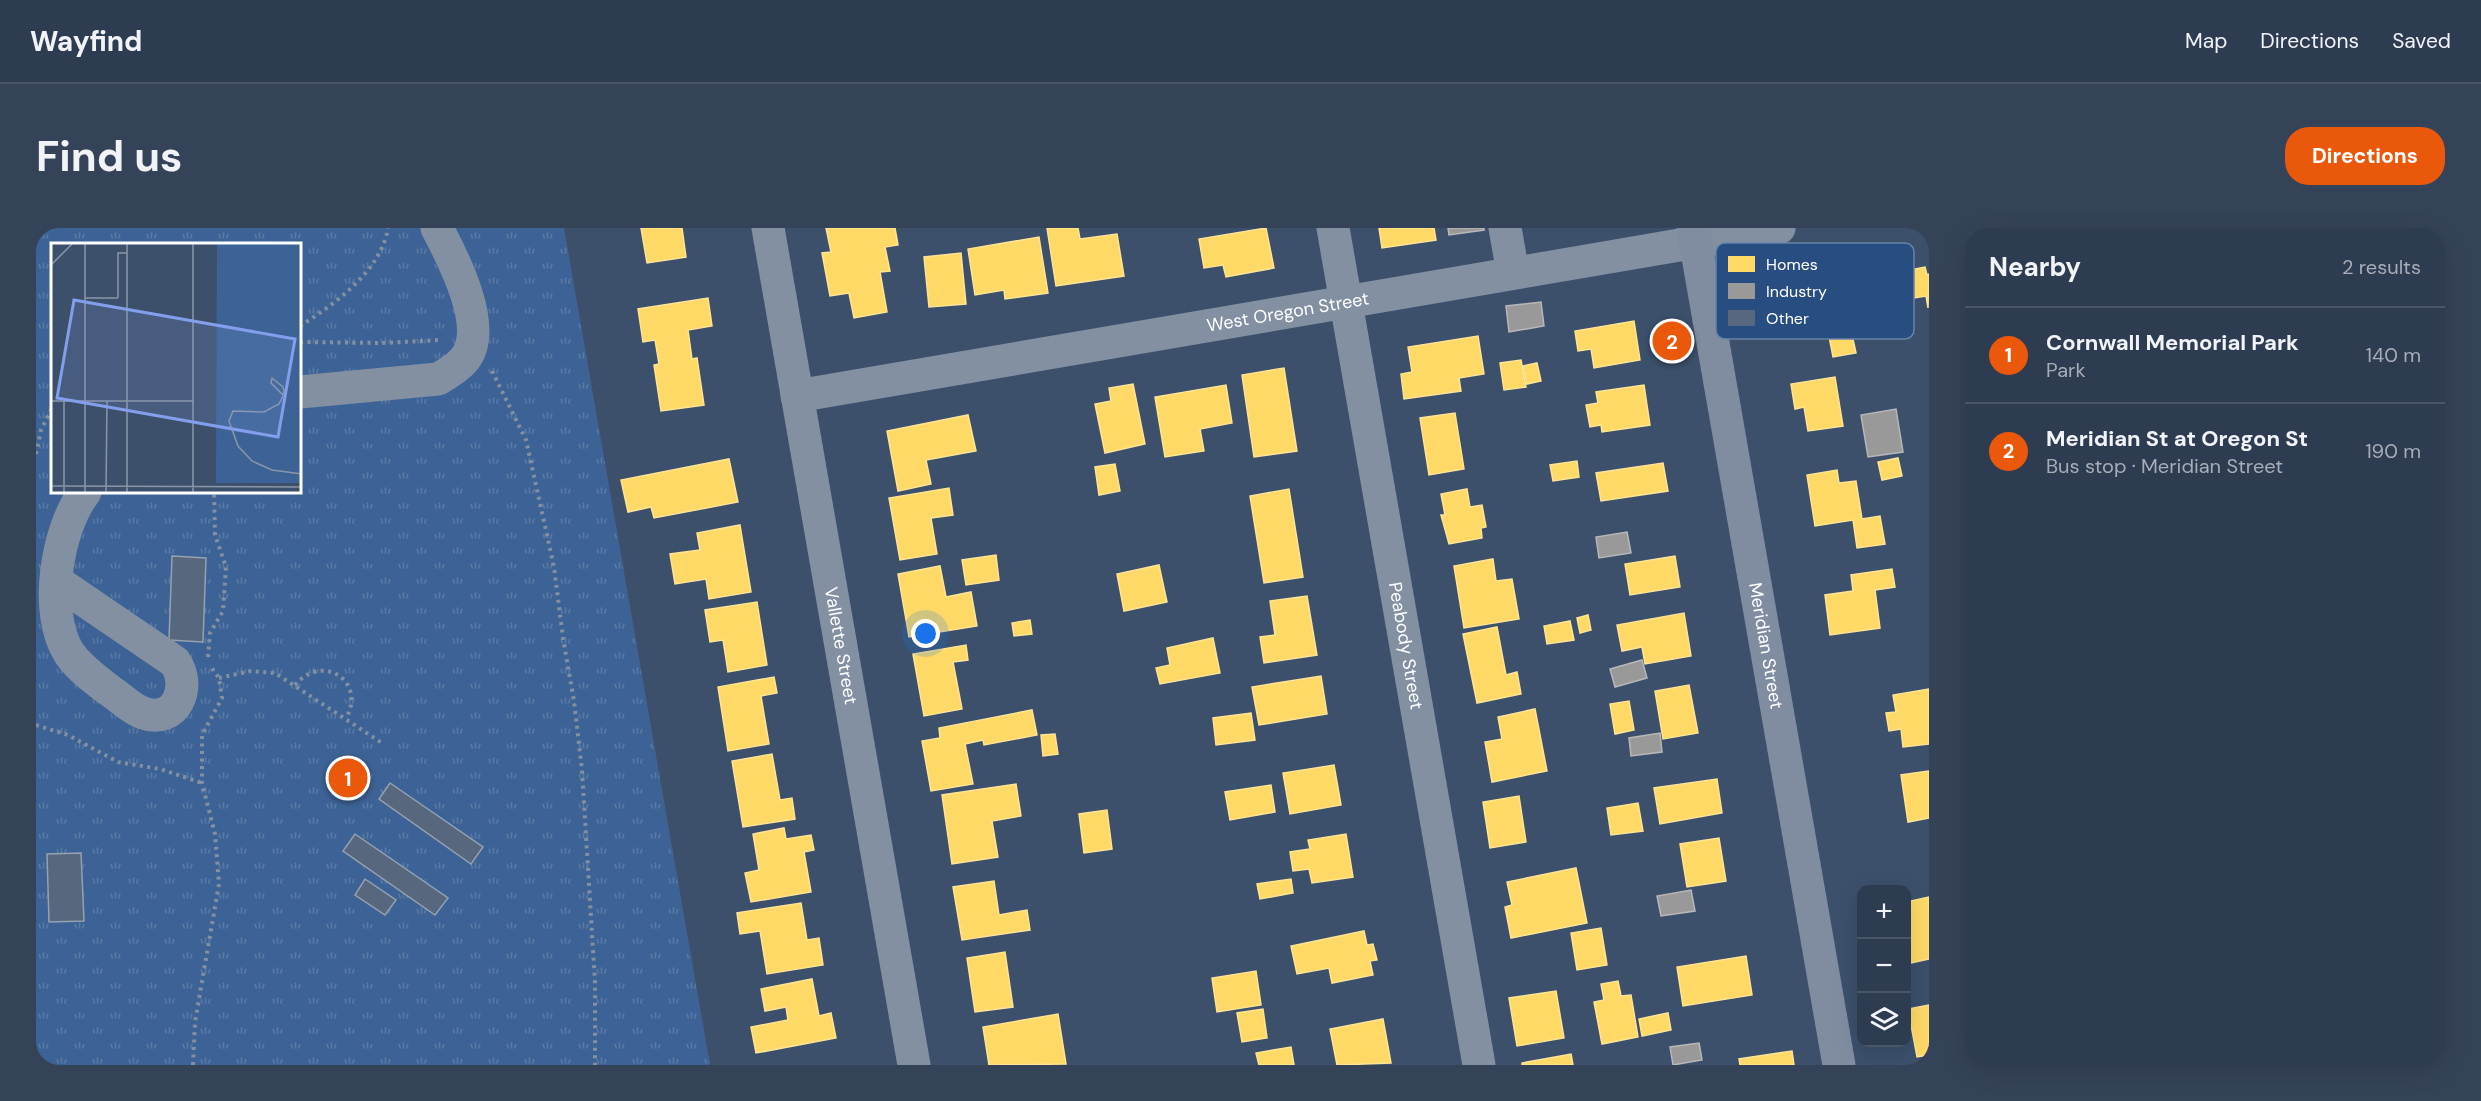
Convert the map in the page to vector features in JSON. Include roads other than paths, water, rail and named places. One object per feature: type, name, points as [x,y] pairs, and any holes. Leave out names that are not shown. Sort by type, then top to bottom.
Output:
[{"type":"main road","name":"Meridian Street","points":[[1694,235],[1839,1065]]},
{"type":"street","points":[[302,392],[438,379],[452,371],[465,359],[474,334],[463,284],[437,228]]},
{"type":"street","name":"Vallette Street","points":[[768,228],[914,1065]]},
{"type":"street","name":"Peabody Street","points":[[1333,228],[1479,1065]]},
{"type":"street","points":[[1505,228],[1513,273]]},
{"type":"street","name":"West Oregon Street","points":[[797,396],[1513,273],[1694,235],[1779,228]]},
{"type":"street","points":[[56,581],[61,543],[78,502],[84,494]]},
{"type":"place","name":"Meridian St at Oregon St","points":[[1672,341]]},
{"type":"place","name":"Cornwall Memorial Park","points":[[348,778]]}]
